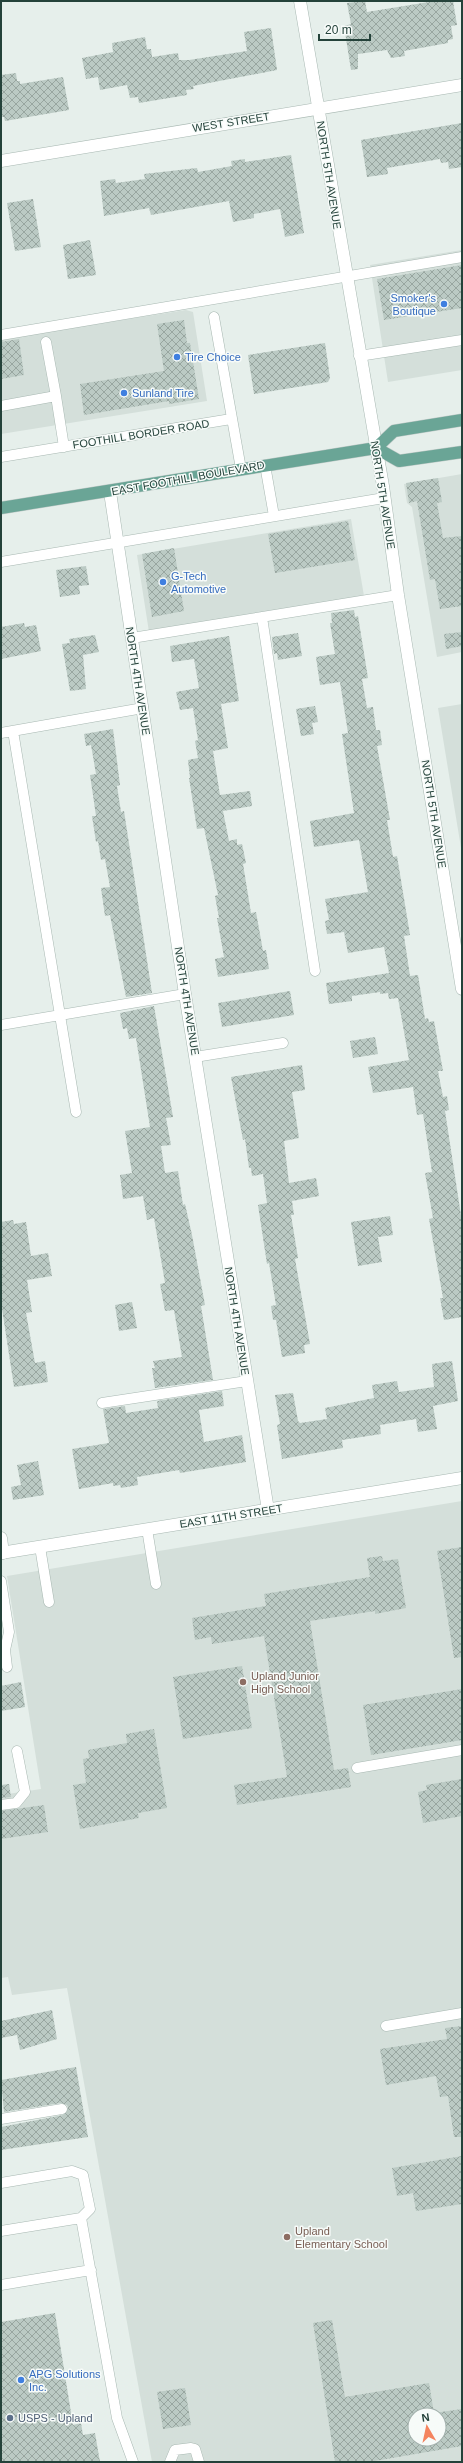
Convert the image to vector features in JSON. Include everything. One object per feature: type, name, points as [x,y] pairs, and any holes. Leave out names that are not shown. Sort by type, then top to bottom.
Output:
[{"type":"main road","points":[[462,420],[394,431],[376,448],[399,461],[462,452]]},
{"type":"main road","name":"EAST FOOTHILL BOULEVARD","points":[[1,508],[110,492],[265,465],[376,448]]},
{"type":"street","name":"NORTH 5TH AVENUE","points":[[300,1],[345,276],[376,448],[398,595],[462,989]]},
{"type":"street","name":"WEST STREET","points":[[1,160],[462,85]]},
{"type":"street","name":"NORTH 4TH AVENUE","points":[[110,492],[185,994],[268,1510]]},
{"type":"street","name":"EAST 11TH STREET","points":[[2,1553],[462,1478]]},
{"type":"street","points":[[1,1538],[2,1553]]},
{"type":"lane","points":[[1,335],[462,257]]},
{"type":"lane","points":[[214,317],[241,469]]},
{"type":"lane","points":[[359,356],[462,340]]},
{"type":"lane","points":[[46,342],[64,447]]},
{"type":"lane","points":[[1,406],[56,396]]},
{"type":"lane","name":"FOOTHILL BORDER ROAD","points":[[1,457],[232,419]]},
{"type":"lane","points":[[265,465],[274,516]]},
{"type":"lane","points":[[1,562],[384,498]]},
{"type":"lane","points":[[132,638],[398,595]]},
{"type":"lane","points":[[262,617],[315,971]]},
{"type":"lane","points":[[1,733],[143,708]]},
{"type":"lane","points":[[13,731],[76,1112]]},
{"type":"lane","points":[[1,1025],[185,994]]},
{"type":"lane","points":[[195,1057],[283,1043]]},
{"type":"lane","points":[[102,1403],[247,1381]]},
{"type":"lane","points":[[147,1529],[156,1584]]},
{"type":"lane","points":[[40,1547],[49,1602]]},
{"type":"lane","points":[[1,1581],[9,1632],[4,1650],[7,1667]]},
{"type":"lane","points":[[357,1768],[462,1750]]},
{"type":"lane","points":[[1,1805],[16,1803],[25,1792],[17,1751]]},
{"type":"lane","points":[[386,2026],[462,2013]]},
{"type":"lane","points":[[1,2119],[62,2109]]},
{"type":"lane","points":[[1,2183],[72,2171],[83,2175],[90,2209],[81,2218],[1,2231]]},
{"type":"lane","points":[[81,2218],[117,2418],[133,2462]]},
{"type":"lane","points":[[1,2285],[91,2270]]},
{"type":"lane","points":[[170,2462],[170,2458],[175,2450],[191,2448],[195,2449],[199,2462]]},
{"type":"shaded area","points":[[462,250],[462,370],[388,382],[370,265]]},
{"type":"shaded area","points":[[186,310],[193,312],[207,401],[1,434],[1,339]]},
{"type":"shaded area","points":[[462,474],[462,652],[437,657],[412,507],[407,503],[404,484]]},
{"type":"shaded area","points":[[351,519],[364,596],[149,632],[137,555]]},
{"type":"shaded area","points":[[462,704],[462,854],[438,708]]},
{"type":"shaded area","points":[[462,1501],[462,2462],[152,2462],[67,1988],[12,1995],[8,1977],[1,1978],[1,1795],[41,1789],[7,1576]]},
{"type":"building","points":[[365,1],[367,12],[435,1],[453,1],[457,25],[451,26],[453,39],[448,40],[448,43],[404,51],[405,56],[391,58],[387,50],[358,54],[358,69],[351,70],[344,26],[351,24],[347,3]]},
{"type":"building","points":[[271,28],[277,70],[193,86],[194,89],[186,90],[187,95],[139,103],[138,97],[130,98],[127,85],[100,90],[98,77],[86,79],[82,58],[113,52],[112,43],[145,37],[147,49],[151,49],[152,57],[178,53],[179,60],[189,60],[247,51],[244,32]]},
{"type":"building","points":[[16,73],[17,81],[20,81],[20,84],[63,77],[69,110],[5,121],[4,117],[1,117],[1,75]]},
{"type":"building","points":[[462,123],[462,167],[449,169],[448,162],[441,163],[440,159],[387,168],[388,174],[367,177],[361,140]]},
{"type":"building","points":[[291,155],[304,233],[285,237],[280,209],[254,214],[254,218],[233,222],[229,201],[151,215],[149,208],[104,216],[100,181],[115,179],[116,183],[145,179],[144,174],[197,168],[198,172],[232,166],[231,161],[245,159],[245,162]]},
{"type":"building","points":[[33,199],[41,247],[15,251],[7,203]]},
{"type":"building","points":[[90,240],[96,275],[68,279],[63,245]]},
{"type":"building","points":[[462,265],[462,308],[384,320],[377,279]]},
{"type":"building","points":[[184,320],[187,343],[190,343],[199,399],[169,404],[169,401],[84,415],[80,384],[164,371],[157,324]]},
{"type":"building","points":[[19,339],[24,375],[1,379],[1,342]]},
{"type":"building","points":[[325,343],[330,378],[328,382],[254,394],[248,355]]},
{"type":"building","points":[[438,478],[442,502],[437,503],[443,538],[462,536],[462,606],[440,609],[435,579],[430,580],[417,501],[409,503],[406,483]]},
{"type":"building","points":[[348,521],[355,560],[275,573],[268,534]]},
{"type":"building","name":"G-Tech Automotive","points":[[174,548],[184,611],[152,617],[142,554]]},
{"type":"building","points":[[86,566],[89,585],[79,586],[80,594],[60,597],[56,570]]},
{"type":"building","points":[[354,610],[355,617],[358,616],[368,678],[362,679],[367,708],[373,707],[376,730],[380,730],[382,745],[377,746],[390,820],[387,820],[393,857],[397,856],[410,935],[404,936],[410,976],[418,975],[425,1019],[428,1018],[429,1022],[434,1021],[443,1071],[438,1071],[443,1097],[447,1096],[449,1110],[445,1111],[462,1222],[462,1317],[444,1320],[440,1298],[443,1298],[429,1219],[433,1218],[425,1173],[432,1172],[423,1114],[417,1115],[413,1087],[373,1093],[368,1067],[409,1060],[398,998],[389,999],[388,993],[380,994],[380,992],[352,996],[352,1001],[329,1004],[326,983],[389,973],[384,947],[348,953],[344,932],[327,934],[325,921],[329,920],[325,899],[368,892],[359,840],[314,847],[310,821],[354,813],[342,734],[348,733],[340,682],[320,685],[316,657],[335,654],[330,623],[332,623],[331,613]]},
{"type":"building","points":[[24,623],[25,627],[36,625],[41,651],[1,659],[1,627]]},
{"type":"building","points":[[462,632],[462,646],[446,649],[444,634]]},
{"type":"building","points":[[298,633],[302,656],[278,660],[277,653],[274,654],[272,637]]},
{"type":"building","points":[[95,635],[99,652],[83,655],[86,689],[70,691],[62,644],[70,643],[69,639]]},
{"type":"building","points":[[229,636],[239,701],[221,704],[228,748],[213,751],[220,795],[250,791],[252,806],[223,811],[229,841],[237,839],[237,845],[242,844],[246,863],[243,864],[251,913],[256,912],[263,951],[266,950],[269,969],[218,977],[215,959],[224,957],[217,918],[219,918],[215,896],[218,895],[204,828],[197,829],[189,778],[188,760],[198,758],[195,741],[198,740],[193,708],[180,710],[176,692],[199,688],[194,659],[172,662],[170,646]]},
{"type":"building","points":[[315,706],[318,722],[312,723],[314,734],[301,736],[296,709]]},
{"type":"building","points":[[113,729],[120,785],[117,786],[121,812],[124,811],[152,993],[126,997],[110,915],[105,916],[101,888],[110,887],[105,859],[101,860],[98,841],[96,842],[92,816],[96,816],[90,775],[96,774],[91,745],[86,746],[84,734]]},
{"type":"building","points":[[290,991],[294,1015],[222,1027],[218,1003]]},
{"type":"building","points":[[154,1006],[173,1117],[166,1118],[171,1145],[161,1146],[165,1173],[178,1171],[183,1205],[185,1204],[192,1235],[205,1305],[201,1306],[213,1380],[155,1388],[152,1368],[155,1368],[153,1361],[182,1357],[174,1310],[165,1311],[160,1284],[165,1283],[154,1218],[147,1220],[143,1196],[123,1199],[120,1175],[132,1173],[125,1131],[150,1127],[136,1038],[129,1039],[127,1028],[123,1029],[120,1013]]},
{"type":"building","points":[[375,1037],[378,1054],[353,1058],[350,1041]]},
{"type":"building","points":[[302,1065],[305,1090],[292,1092],[299,1138],[284,1141],[289,1183],[316,1178],[319,1196],[292,1201],[294,1215],[291,1215],[298,1258],[295,1259],[310,1344],[304,1345],[305,1353],[282,1357],[276,1320],[273,1320],[271,1306],[276,1305],[269,1263],[267,1264],[258,1205],[267,1203],[263,1174],[252,1176],[251,1168],[249,1168],[245,1139],[243,1140],[231,1077]]},
{"type":"building","points":[[390,1216],[393,1235],[378,1237],[382,1262],[358,1266],[351,1222]]},
{"type":"building","points":[[13,1220],[14,1224],[26,1222],[31,1256],[48,1253],[52,1276],[27,1280],[32,1312],[26,1313],[35,1363],[45,1361],[48,1382],[14,1387],[1,1302],[1,1222]]},
{"type":"building","points":[[132,1302],[137,1328],[119,1331],[115,1305]]},
{"type":"building","points":[[452,1361],[458,1401],[433,1406],[437,1429],[418,1432],[416,1419],[380,1425],[381,1434],[342,1440],[343,1448],[282,1459],[277,1425],[280,1424],[275,1395],[293,1393],[298,1421],[300,1423],[327,1419],[325,1408],[374,1398],[372,1385],[397,1381],[399,1392],[434,1387],[432,1364]]},
{"type":"building","points":[[222,1391],[224,1406],[199,1410],[204,1442],[242,1435],[246,1462],[180,1473],[179,1470],[137,1477],[138,1485],[121,1488],[120,1485],[113,1486],[113,1483],[79,1489],[72,1449],[109,1443],[103,1409],[125,1406],[126,1413],[158,1408],[157,1401]]},
{"type":"building","points":[[38,1461],[44,1495],[13,1500],[11,1487],[21,1485],[17,1465]]},
{"type":"building","points":[[462,1547],[462,1657],[454,1658],[437,1551]]},
{"type":"building","points":[[382,1556],[383,1561],[398,1559],[406,1608],[375,1614],[375,1611],[310,1621],[334,1770],[348,1768],[351,1787],[237,1805],[234,1785],[287,1777],[264,1636],[212,1644],[211,1637],[195,1640],[192,1618],[266,1606],[264,1594],[370,1577],[367,1558]]},
{"type":"building","points":[[242,1666],[252,1728],[183,1739],[173,1677]]},
{"type":"building","points":[[21,1682],[25,1707],[1,1711],[1,1686]]},
{"type":"building","points":[[462,1689],[462,1740],[371,1755],[363,1705]]},
{"type":"building","points":[[154,1729],[167,1808],[138,1813],[139,1818],[80,1829],[73,1785],[86,1783],[83,1759],[89,1758],[88,1750],[127,1743],[126,1734]]},
{"type":"building","points":[[462,1779],[462,1816],[423,1823],[418,1792],[427,1790],[426,1785]]},
{"type":"building","points":[[9,1784],[11,1797],[1,1798],[1,1785]]},
{"type":"building","points":[[44,1805],[48,1832],[1,1839],[1,1811]]},
{"type":"building","points":[[52,2010],[57,2039],[20,2050],[17,2035],[1,2038],[1,2021]]},
{"type":"building","points":[[462,2026],[462,2137],[454,2137],[448,2096],[440,2097],[436,2076],[386,2085],[380,2049],[447,2039],[445,2028]]},
{"type":"building","points":[[76,2067],[88,2137],[1,2150],[1,2127],[63,2115],[68,2108],[67,2105],[61,2103],[4,2112],[1,2080]]},
{"type":"building","points":[[462,2156],[462,2204],[416,2211],[413,2193],[397,2196],[392,2168]]},
{"type":"building","points":[[55,2313],[73,2425],[81,2423],[83,2435],[95,2433],[100,2462],[1,2462],[1,2322]]},
{"type":"building","points":[[332,2320],[345,2397],[429,2383],[433,2407],[407,2407],[407,2447],[447,2447],[447,2411],[462,2409],[462,2446],[369,2462],[335,2462],[313,2323]]},
{"type":"building","points":[[185,2388],[191,2425],[163,2429],[157,2392]]},
{"type":"place","name":"Smoker's Boutique","points":[[444,304]]},
{"type":"place","name":"Tire Choice","points":[[177,357]]},
{"type":"place","name":"Sunland Tire","points":[[124,393]]},
{"type":"place","name":"G-Tech Automotive","points":[[163,582]]},
{"type":"place","name":"Upland Junior High School","points":[[243,1682]]},
{"type":"place","name":"Upland Elementary School","points":[[287,2237]]},
{"type":"place","name":"APG Solutions Inc.","points":[[21,2380]]},
{"type":"place","name":"USPS - Upland","points":[[10,2418]]}]
